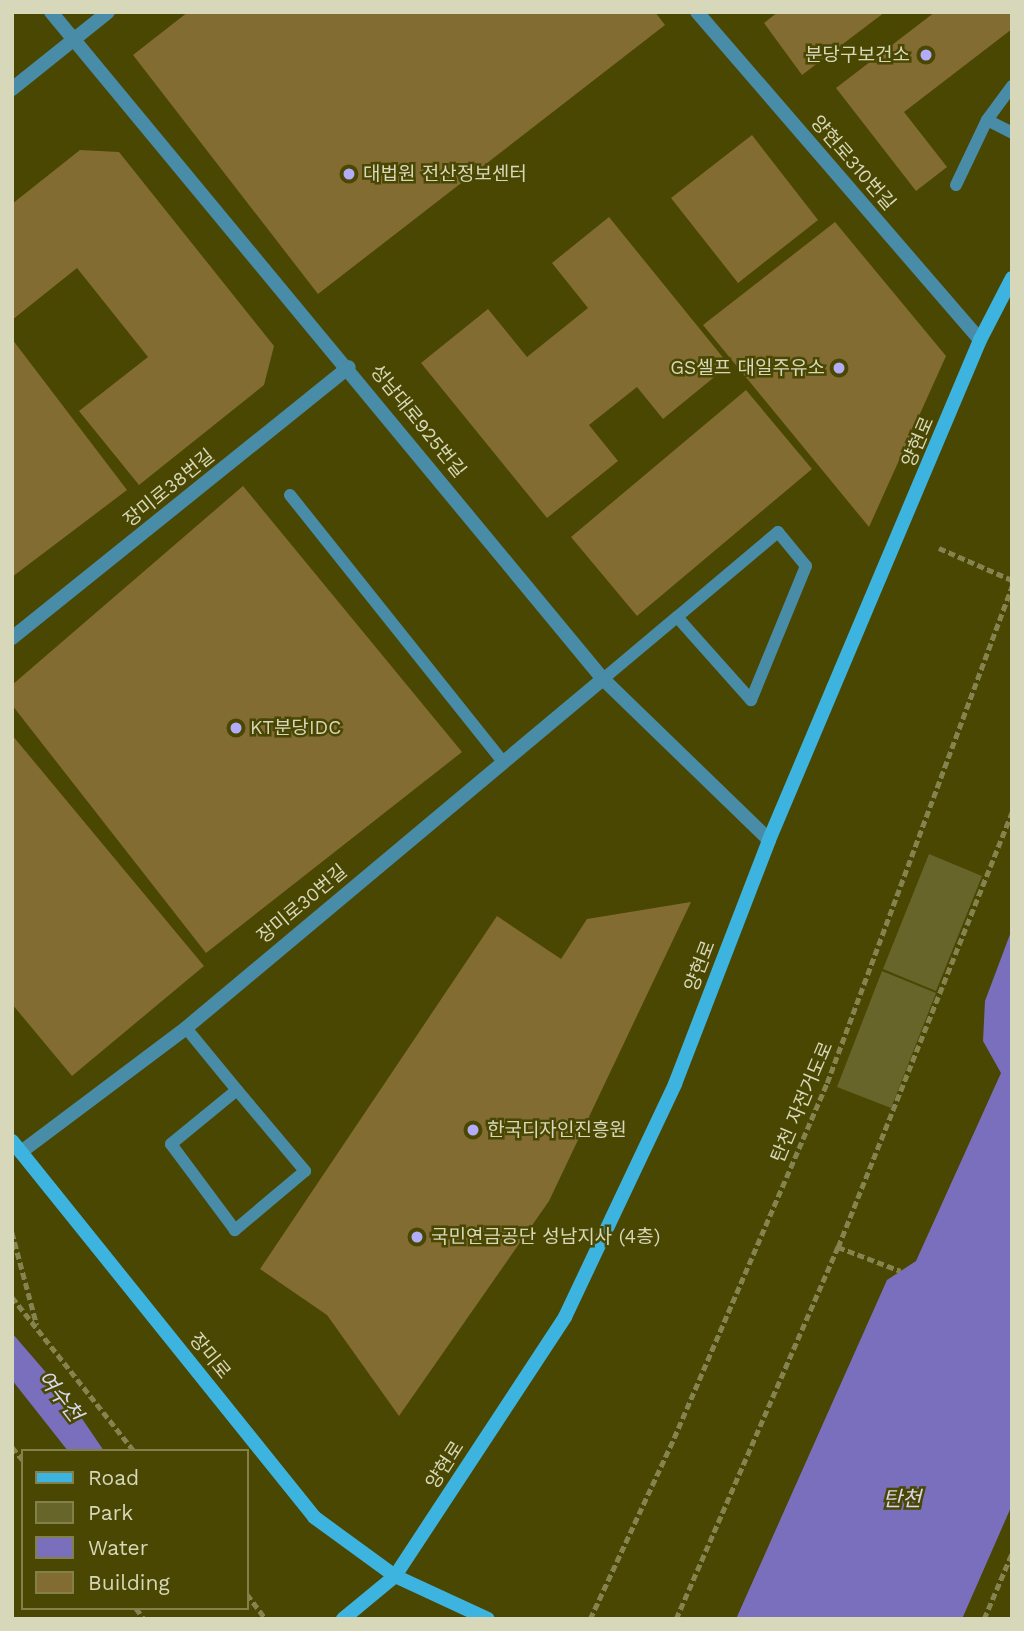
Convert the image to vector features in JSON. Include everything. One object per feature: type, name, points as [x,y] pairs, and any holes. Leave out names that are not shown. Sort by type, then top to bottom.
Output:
[{"type":"main road","name":"양현로","points":[[343,1619],[395,1576],[565,1317],[675,1084],[769,840],[980,340],[1012,278]]},
{"type":"main road","name":"장미로","points":[[17,1146],[314,1517],[395,1576],[488,1619]]},
{"type":"street","name":"성남대로925번길","points":[[51,12],[349,367],[603,679],[769,840]]},
{"type":"street","points":[[12,89],[108,12]]},
{"type":"street","name":"양현로310번길","points":[[697,12],[980,340]]},
{"type":"street","name":"장미로38번길","points":[[12,638],[349,367]]},
{"type":"street","name":"장미로30번길","points":[[17,1146],[186,1028],[603,679]]},
{"type":"lane","points":[[956,185],[987,120],[1012,86]]},
{"type":"lane","points":[[987,120],[1012,133]]},
{"type":"lane","points":[[290,495],[502,761]]},
{"type":"lane","points":[[603,679],[778,531],[806,566],[751,700],[677,617]]},
{"type":"lane","points":[[186,1028],[305,1171],[235,1230],[171,1144],[237,1090]]},
{"type":"path","points":[[939,548],[1012,580]]},
{"type":"path","name":"탄천 자전거도로","points":[[590,1619],[674,1438],[827,1083],[1012,586]]},
{"type":"path","points":[[676,1619],[838,1247],[1012,812]]},
{"type":"path","points":[[12,1232],[38,1329]]},
{"type":"path","points":[[838,1247],[901,1271]]},
{"type":"path","points":[[12,1297],[132,1449]]},
{"type":"path","points":[[984,1619],[1012,1553]]},
{"type":"path","points":[[248,1595],[266,1619]]},
{"type":"green space","points":[[929,854],[982,876],[936,991],[883,969]]},
{"type":"green space","points":[[882,971],[936,993],[891,1108],[837,1087]]},
{"type":"water","name":"탄천","points":[[1012,929],[1012,1505],[962,1619],[736,1619],[887,1280],[916,1261],[1001,1073],[983,1041],[985,1001]]},
{"type":"water","name":"여수천","points":[[12,1333],[68,1398],[103,1449],[66,1449],[12,1380]]},
{"type":"building","name":"대법원 전산정보센터","points":[[188,12],[655,12],[665,25],[318,294],[133,55]]},
{"type":"building","points":[[778,12],[885,12],[802,75],[764,23]]},
{"type":"building","points":[[935,12],[1012,12],[1012,29],[904,112],[947,167],[916,191],[836,88]]},
{"type":"building","points":[[752,135],[818,220],[738,283],[671,198]]},
{"type":"building","points":[[80,150],[119,152],[274,346],[264,385],[139,485],[79,411],[148,357],[77,268],[12,320],[12,204]]},
{"type":"building","points":[[609,217],[729,365],[663,419],[637,387],[589,425],[618,461],[547,518],[421,363],[488,309],[527,357],[588,308],[552,263]]},
{"type":"building","name":"GS셀프 대일주유소","points":[[835,222],[946,356],[869,527],[703,325]]},
{"type":"building","points":[[12,339],[127,490],[12,577]]},
{"type":"building","points":[[746,390],[812,469],[637,616],[571,537]]},
{"type":"building","name":"KT분당IDC","points":[[243,486],[462,752],[206,953],[12,705],[12,685]]},
{"type":"building","points":[[12,735],[204,966],[72,1076],[12,1004]]},
{"type":"building","points":[[691,902],[549,1201],[399,1416],[327,1315],[260,1269],[497,916],[561,959],[587,919]]},
{"type":"place","name":"분당구보건소","points":[[926,55]]},
{"type":"place","name":"대법원 전산정보센터","points":[[349,174]]},
{"type":"place","name":"GS셀프 대일주유소","points":[[839,368]]},
{"type":"place","name":"KT분당IDC","points":[[236,728]]},
{"type":"place","name":"한국디자인진흥원","points":[[473,1130]]},
{"type":"place","name":"국민연금공단 성남지사 (4층)","points":[[417,1237]]}]
